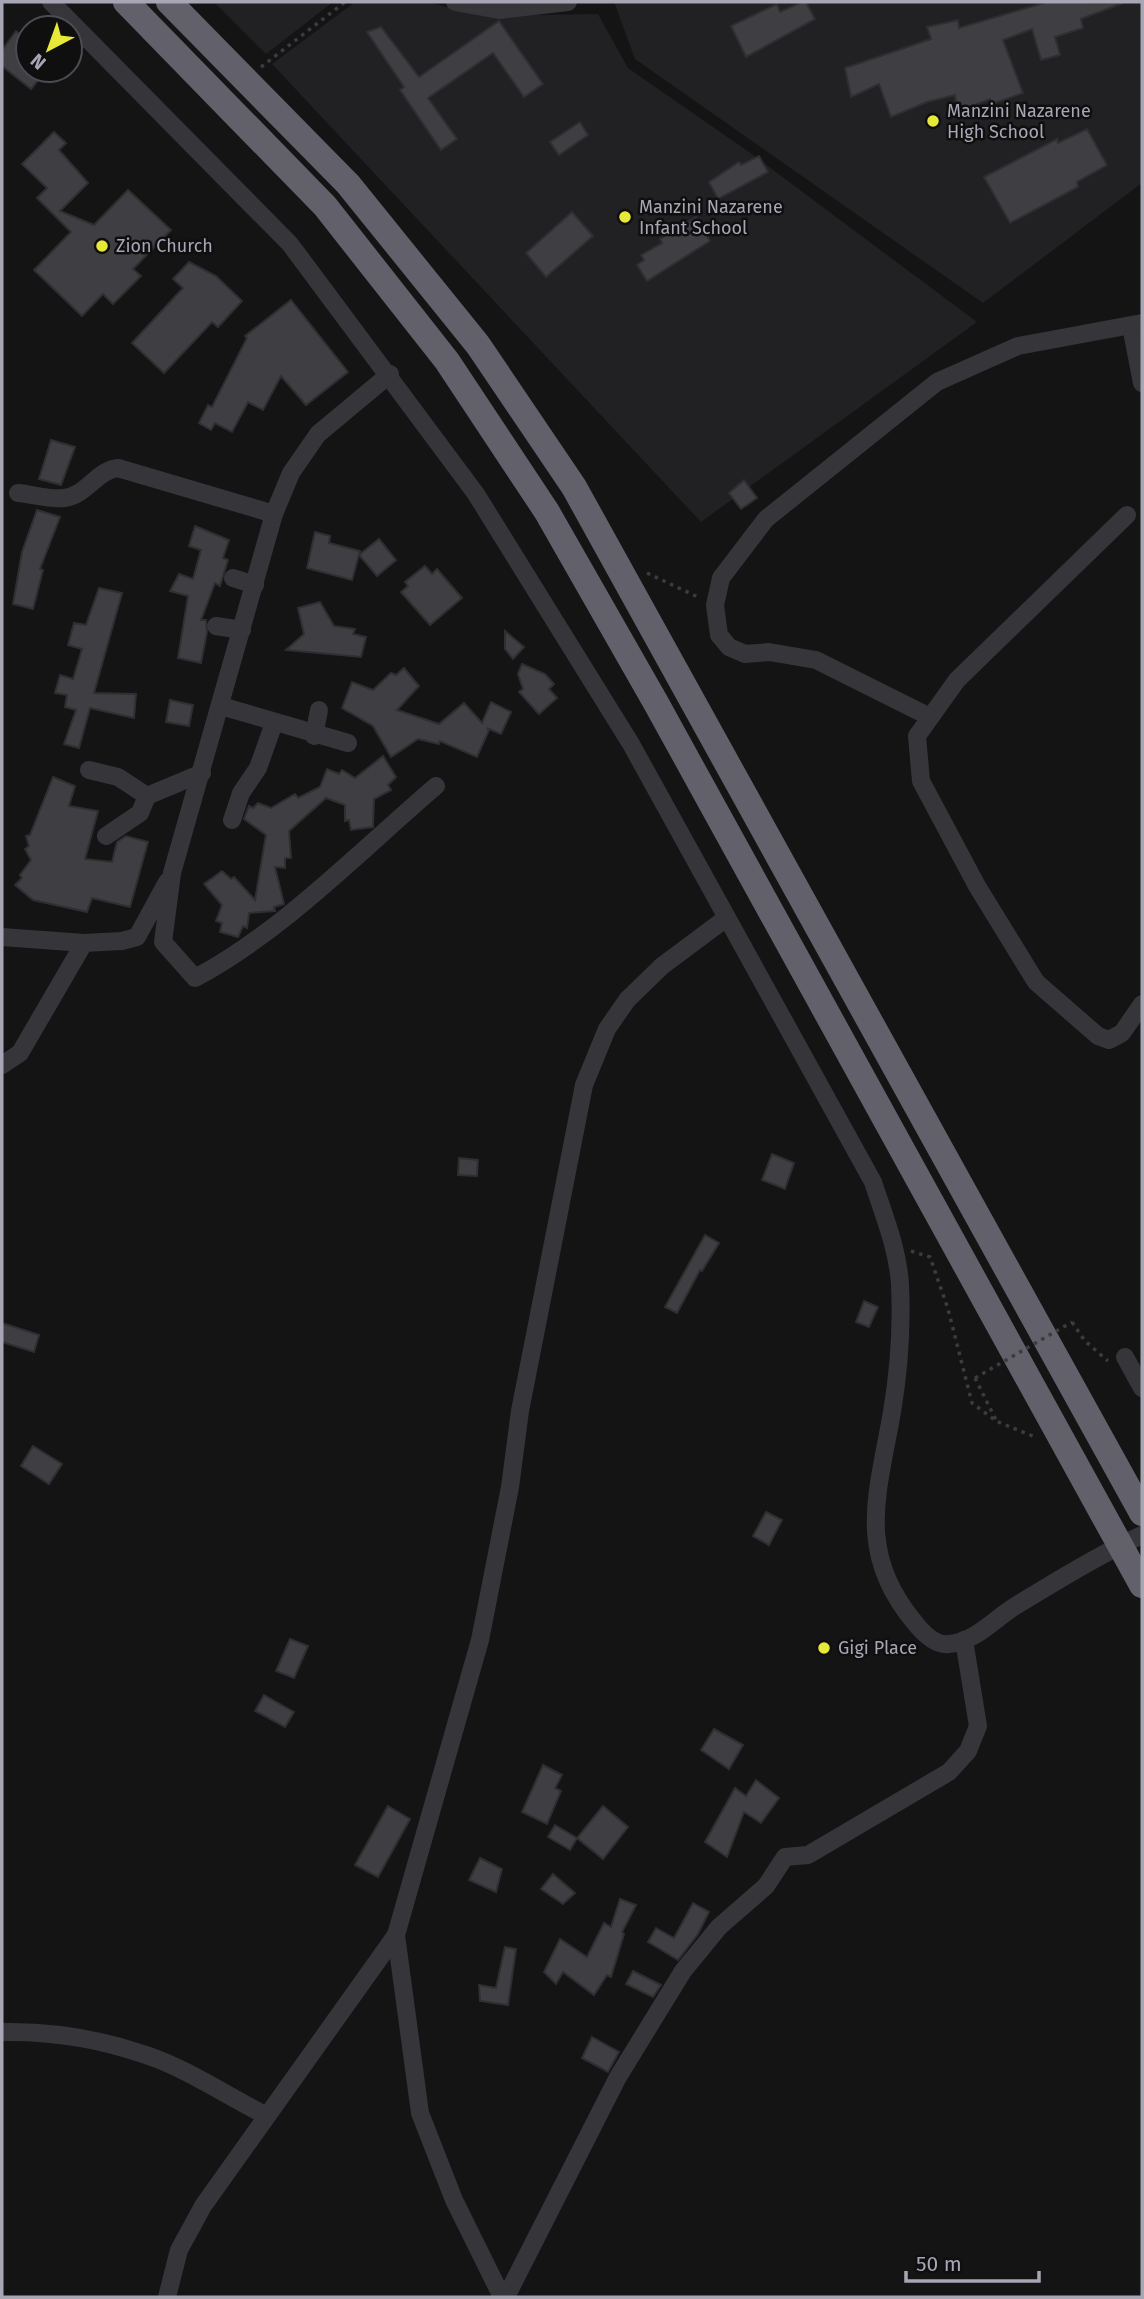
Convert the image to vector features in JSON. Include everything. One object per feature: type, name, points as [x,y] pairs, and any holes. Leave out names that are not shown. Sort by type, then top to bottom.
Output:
[{"type":"highway","points":[[125,2],[325,206],[447,361],[547,512],[663,715],[1066,1451],[1132,1540],[1142,1585]]},
{"type":"highway","points":[[169,2],[348,184],[478,345],[574,487],[1142,1513]]},
{"type":"street","points":[[51,2],[290,244],[390,374],[476,494],[631,744],[725,919],[873,1182],[894,1246],[900,1283],[900,1359],[875,1507],[879,1560],[913,1620],[929,1639],[947,1645],[964,1640],[985,1630],[1014,1607],[1132,1540]]},
{"type":"street","points":[[455,2],[499,10],[569,2]]},
{"type":"street","points":[[928,716],[817,660],[769,652],[745,654],[729,647],[719,635],[715,605],[721,578],[766,519],[937,382],[1018,346],[1137,324],[1142,383]]},
{"type":"street","points":[[390,374],[318,434],[291,473],[274,514],[172,873],[163,942],[195,978],[227,961],[312,894],[436,786]]},
{"type":"street","points":[[18,493],[65,498],[83,490],[108,469],[118,468],[274,514]]},
{"type":"street","points":[[1127,514],[957,680],[928,716],[917,736],[920,781],[977,886],[1036,982],[1098,1036],[1110,1040],[1122,1033],[1142,1004]]},
{"type":"street","points":[[233,578],[255,585]]},
{"type":"street","points":[[216,626],[242,631]]},
{"type":"street","points":[[221,706],[314,736],[348,743]]},
{"type":"street","points":[[314,736],[319,710]]},
{"type":"street","points":[[232,820],[241,793],[258,768],[274,723]]},
{"type":"street","points":[[89,770],[118,777],[147,796]]},
{"type":"street","points":[[106,836],[140,813],[147,796],[202,773]]},
{"type":"street","points":[[3,935],[85,943],[122,941],[137,937],[172,873]]},
{"type":"street","points":[[165,2295],[179,2250],[203,2206],[396,1935],[480,1640],[510,1487],[529,1359],[584,1085],[607,1029],[627,1000],[663,966],[725,919]]},
{"type":"street","points":[[2,1065],[20,1053],[85,943]]},
{"type":"street","points":[[1125,1357],[1142,1388]]},
{"type":"street","points":[[504,2297],[618,2077],[683,1970],[719,1927],[766,1886],[785,1857],[808,1855],[949,1772],[968,1751],[978,1726],[964,1640]]},
{"type":"street","points":[[396,1935],[420,2113],[454,2200],[504,2297]]},
{"type":"street","points":[[2,2032],[35,2031],[97,2042],[148,2055],[267,2116]]},
{"type":"path","points":[[245,79],[345,2]]},
{"type":"path","points":[[614,558],[715,605]]},
{"type":"path","points":[[894,1246],[930,1257],[948,1309],[972,1403],[996,1421],[1066,1451]]},
{"type":"path","points":[[996,1421],[975,1378],[1072,1322],[1085,1341]]},
{"type":"shaded area","points":[[214,2],[333,2],[266,54]]},
{"type":"shaded area","name":"Manzini Nazarene Infant School","points":[[355,2],[427,2],[484,16],[598,14],[628,68],[749,152],[977,322],[701,522],[272,64]]},
{"type":"shaded area","name":"Manzini Nazarene High School","points":[[614,2],[1142,2],[1142,183],[983,303],[635,59]]},
{"type":"building","points":[[806,2],[815,19],[746,57],[731,26],[777,4],[780,12]]},
{"type":"building","points":[[1047,2],[1123,3],[1081,19],[1083,28],[1055,37],[1060,55],[1041,60],[1032,29],[1003,40],[1023,93],[992,104],[990,99],[957,112],[955,95],[927,102],[891,117],[879,84],[851,97],[845,68],[931,39],[927,27],[958,20],[959,28]]},
{"type":"building","points":[[499,21],[543,84],[524,97],[493,53],[428,98],[457,139],[441,150],[400,90],[404,87],[367,32],[381,27],[419,77]]},
{"type":"building","points":[[14,34],[14,76],[2,66],[2,50]]},
{"type":"building","points":[[580,122],[588,135],[559,155],[550,142]]},
{"type":"building","points":[[1087,129],[1107,165],[1077,182],[1078,187],[1010,223],[984,177],[1057,139],[1058,143]]},
{"type":"building","points":[[54,132],[66,143],[59,150],[88,183],[60,211],[94,225],[128,190],[171,230],[133,269],[141,276],[113,304],[103,294],[82,316],[34,270],[71,232],[37,198],[47,188],[22,164]]},
{"type":"building","points":[[759,156],[768,172],[718,199],[709,182],[739,162],[741,165]]},
{"type":"building","points":[[572,212],[593,236],[546,277],[526,253]]},
{"type":"building","points":[[696,217],[710,241],[647,281],[637,265],[644,260],[641,255],[662,243],[660,239]]},
{"type":"building","points":[[189,262],[216,276],[242,301],[218,327],[212,322],[164,373],[132,343],[183,288],[173,279]]},
{"type":"building","points":[[291,300],[348,372],[306,405],[281,376],[263,410],[248,402],[232,432],[215,423],[211,430],[199,423],[208,405],[212,407],[247,338],[245,336]]},
{"type":"building","points":[[51,440],[75,447],[61,485],[39,479]]},
{"type":"building","points":[[744,480],[757,498],[741,509],[729,493]]},
{"type":"building","points":[[37,510],[60,517],[40,569],[43,570],[33,609],[13,604],[22,552]]},
{"type":"building","points":[[195,526],[229,540],[223,558],[228,560],[220,586],[215,583],[201,620],[206,620],[207,632],[201,663],[178,658],[188,596],[170,591],[179,574],[193,579],[201,550],[189,546]]},
{"type":"building","points":[[315,532],[330,536],[329,543],[360,551],[352,580],[307,568]]},
{"type":"building","points":[[379,539],[396,560],[377,576],[359,555]]},
{"type":"building","points":[[425,566],[432,574],[437,569],[462,598],[430,625],[401,592],[408,586],[405,582]]},
{"type":"building","points":[[99,588],[122,593],[94,693],[136,694],[134,718],[90,708],[79,748],[64,744],[76,710],[65,707],[67,695],[55,693],[60,675],[73,679],[82,649],[68,645],[74,623],[86,625]]},
{"type":"building","points":[[320,602],[334,626],[355,629],[353,634],[366,637],[361,657],[286,650],[304,634],[298,608]]},
{"type":"building","points":[[505,631],[524,647],[513,659],[505,649]]},
{"type":"building","points":[[522,664],[545,674],[554,684],[549,689],[557,698],[539,714],[519,692],[523,689],[518,674]]},
{"type":"building","points":[[404,668],[419,686],[397,710],[439,724],[464,703],[482,723],[491,702],[511,712],[501,734],[487,728],[489,730],[477,757],[440,741],[439,744],[418,739],[391,757],[373,726],[342,708],[352,682],[373,690],[391,673],[396,675]]},
{"type":"building","points":[[170,700],[193,705],[189,726],[166,722]]},
{"type":"building","points":[[383,756],[396,777],[388,785],[391,790],[374,799],[373,827],[351,830],[349,820],[345,821],[345,805],[326,798],[289,831],[291,858],[285,858],[285,868],[275,867],[284,904],[274,907],[275,911],[249,913],[247,928],[243,926],[238,937],[220,932],[222,923],[216,921],[222,905],[204,884],[222,871],[231,879],[234,877],[255,900],[266,835],[244,819],[249,806],[253,808],[258,803],[271,808],[295,794],[298,798],[320,787],[327,769],[339,774],[342,770],[355,778]]},
{"type":"building","points":[[53,777],[75,786],[69,806],[98,811],[85,859],[112,862],[117,842],[126,836],[148,842],[130,907],[92,898],[87,912],[33,900],[15,885],[22,878],[20,875],[31,860],[25,849],[29,846],[26,836],[30,835]]},
{"type":"building","points":[[772,1154],[794,1163],[785,1189],[762,1180]]},
{"type":"building","points":[[459,1158],[478,1160],[477,1176],[458,1175]]},
{"type":"building","points":[[705,1235],[719,1243],[702,1271],[700,1270],[677,1313],[665,1307]]},
{"type":"building","points":[[864,1301],[878,1307],[869,1327],[856,1322]]},
{"type":"building","points":[[2,1323],[39,1335],[34,1352],[2,1342]]},
{"type":"building","points":[[33,1446],[62,1464],[49,1484],[21,1466]]},
{"type":"building","points":[[766,1512],[782,1520],[769,1545],[753,1536]]},
{"type":"building","points":[[290,1639],[308,1646],[294,1678],[276,1671]]},
{"type":"building","points":[[264,1695],[294,1712],[285,1727],[255,1711]]},
{"type":"building","points":[[714,1729],[743,1745],[729,1769],[701,1750]]},
{"type":"building","points":[[543,1765],[562,1775],[555,1788],[561,1791],[547,1824],[522,1812]]},
{"type":"building","points":[[756,1780],[779,1798],[761,1823],[744,1812],[727,1857],[705,1842],[735,1788],[746,1796]]},
{"type":"building","points":[[388,1806],[410,1819],[378,1877],[355,1865]]},
{"type":"building","points":[[603,1806],[628,1827],[603,1859],[577,1838]]},
{"type":"building","points":[[555,1825],[577,1838],[570,1850],[548,1837]]},
{"type":"building","points":[[480,1858],[502,1869],[496,1892],[469,1880]]},
{"type":"building","points":[[553,1874],[575,1893],[563,1904],[541,1889]]},
{"type":"building","points":[[620,1899],[636,1905],[622,1932],[624,1934],[611,1977],[607,1975],[594,1995],[563,1972],[556,1984],[544,1972],[560,1939],[587,1957],[604,1923],[611,1927]]},
{"type":"building","points":[[693,1903],[709,1912],[698,1934],[678,1960],[648,1942],[656,1928],[674,1938]]},
{"type":"building","points":[[505,1947],[516,1949],[508,2005],[480,2001],[479,1985],[496,1988]]},
{"type":"building","points":[[633,1971],[661,1985],[653,1997],[626,1984]]},
{"type":"building","points":[[592,2037],[619,2052],[608,2072],[582,2058]]},
{"type":"place","name":"Manzini Nazarene High School","points":[[933,121]]},
{"type":"place","name":"Manzini Nazarene Infant School","points":[[625,217]]},
{"type":"place","name":"Zion Church","points":[[102,246]]},
{"type":"place","name":"Gigi Place","points":[[824,1648]]}]
